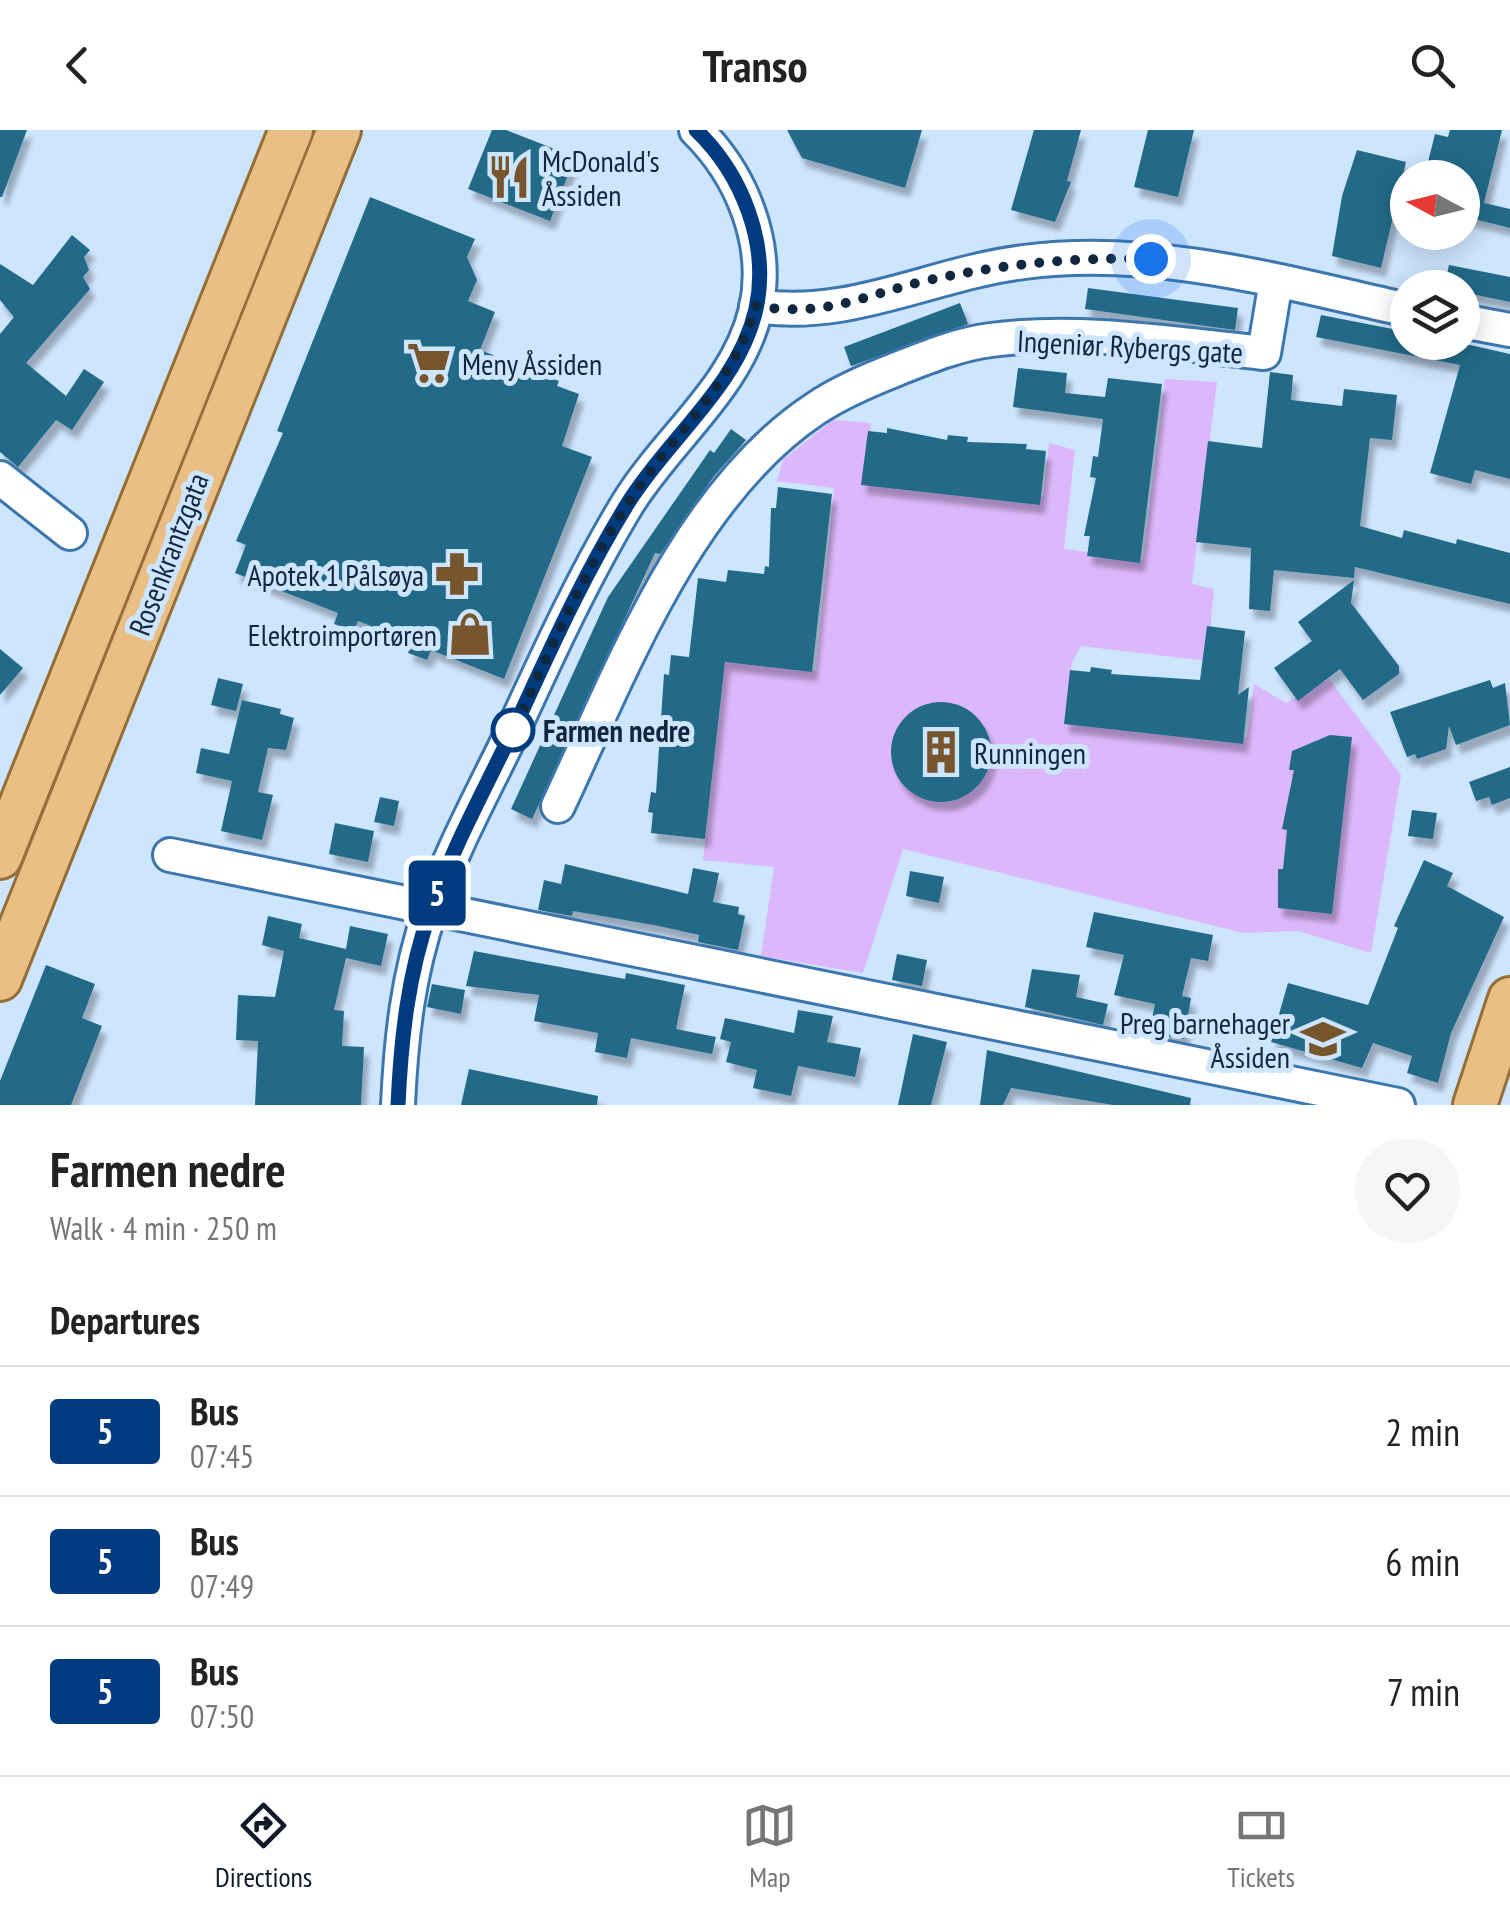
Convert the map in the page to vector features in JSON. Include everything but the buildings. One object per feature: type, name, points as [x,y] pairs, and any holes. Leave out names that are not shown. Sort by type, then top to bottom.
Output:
[{"type":"main road","name":"Rosenkrantzgata","points":[[0,857],[292,130]]},
{"type":"main road","points":[[332,149],[347,157],[360,130]]},
{"type":"main road","name":"Rosenkrantzgata","points":[[0,979],[332,149]]},
{"type":"main road","points":[[1476,1105],[1510,999]]},
{"type":"street","points":[[398,1105],[404,1017],[430,911],[601,548],[653,466],[734,366],[756,306],[758,253],[752,218],[722,156],[696,130]]},
{"type":"street","points":[[756,306],[810,310],[848,306],[925,281],[1024,262],[1151,259],[1390,306]]},
{"type":"street","name":"Ingeniør Rybergs gate","points":[[558,806],[650,612],[681,560],[760,455],[814,409],[935,354],[990,340],[1093,338],[1264,353],[1276,281]]},
{"type":"street","points":[[1480,324],[1510,330]]},
{"type":"street","points":[[0,478],[70,533]]},
{"type":"street","points":[[170,855],[430,911],[1398,1105]]},
{"type":"shaded area","points":[[1165,379],[1217,382],[1192,584],[1214,589],[1207,661],[1081,646],[1072,662],[1065,715],[1247,738],[1254,684],[1286,703],[1329,679],[1401,775],[1371,953],[1298,931],[1244,933],[903,849],[863,973],[761,956],[774,867],[703,860],[726,653],[759,665],[816,670],[834,488],[777,481],[783,460],[833,420],[871,423],[866,477],[1043,496],[1049,443],[1075,450],[1064,549],[1143,559]]},
{"type":"bus line","name":"5","points":[[398,1105],[404,1017],[412,974],[438,890],[601,548],[653,466],[734,366],[746,339],[758,287],[752,218],[722,156],[696,130]]},
{"type":"place","name":"McDonald's Åssiden","points":[[509,177]]},
{"type":"place","name":"Meny Åssiden","points":[[429,363]]},
{"type":"place","name":"Apotek 1 Pålsøya","points":[[457,574]]},
{"type":"place","name":"Elektroimportøren","points":[[470,634]]},
{"type":"place","name":"Farmen nedre","points":[[513,730]]},
{"type":"place","name":"Runningen","points":[[941,752]]},
{"type":"place","name":"Preg barnehager Åssiden","points":[[1323,1039]]},
{"type":"route","points":[[513,730],[507,744],[601,548],[653,466],[734,366],[756,306],[810,310],[848,306],[925,281],[1024,262],[1151,259]]}]
